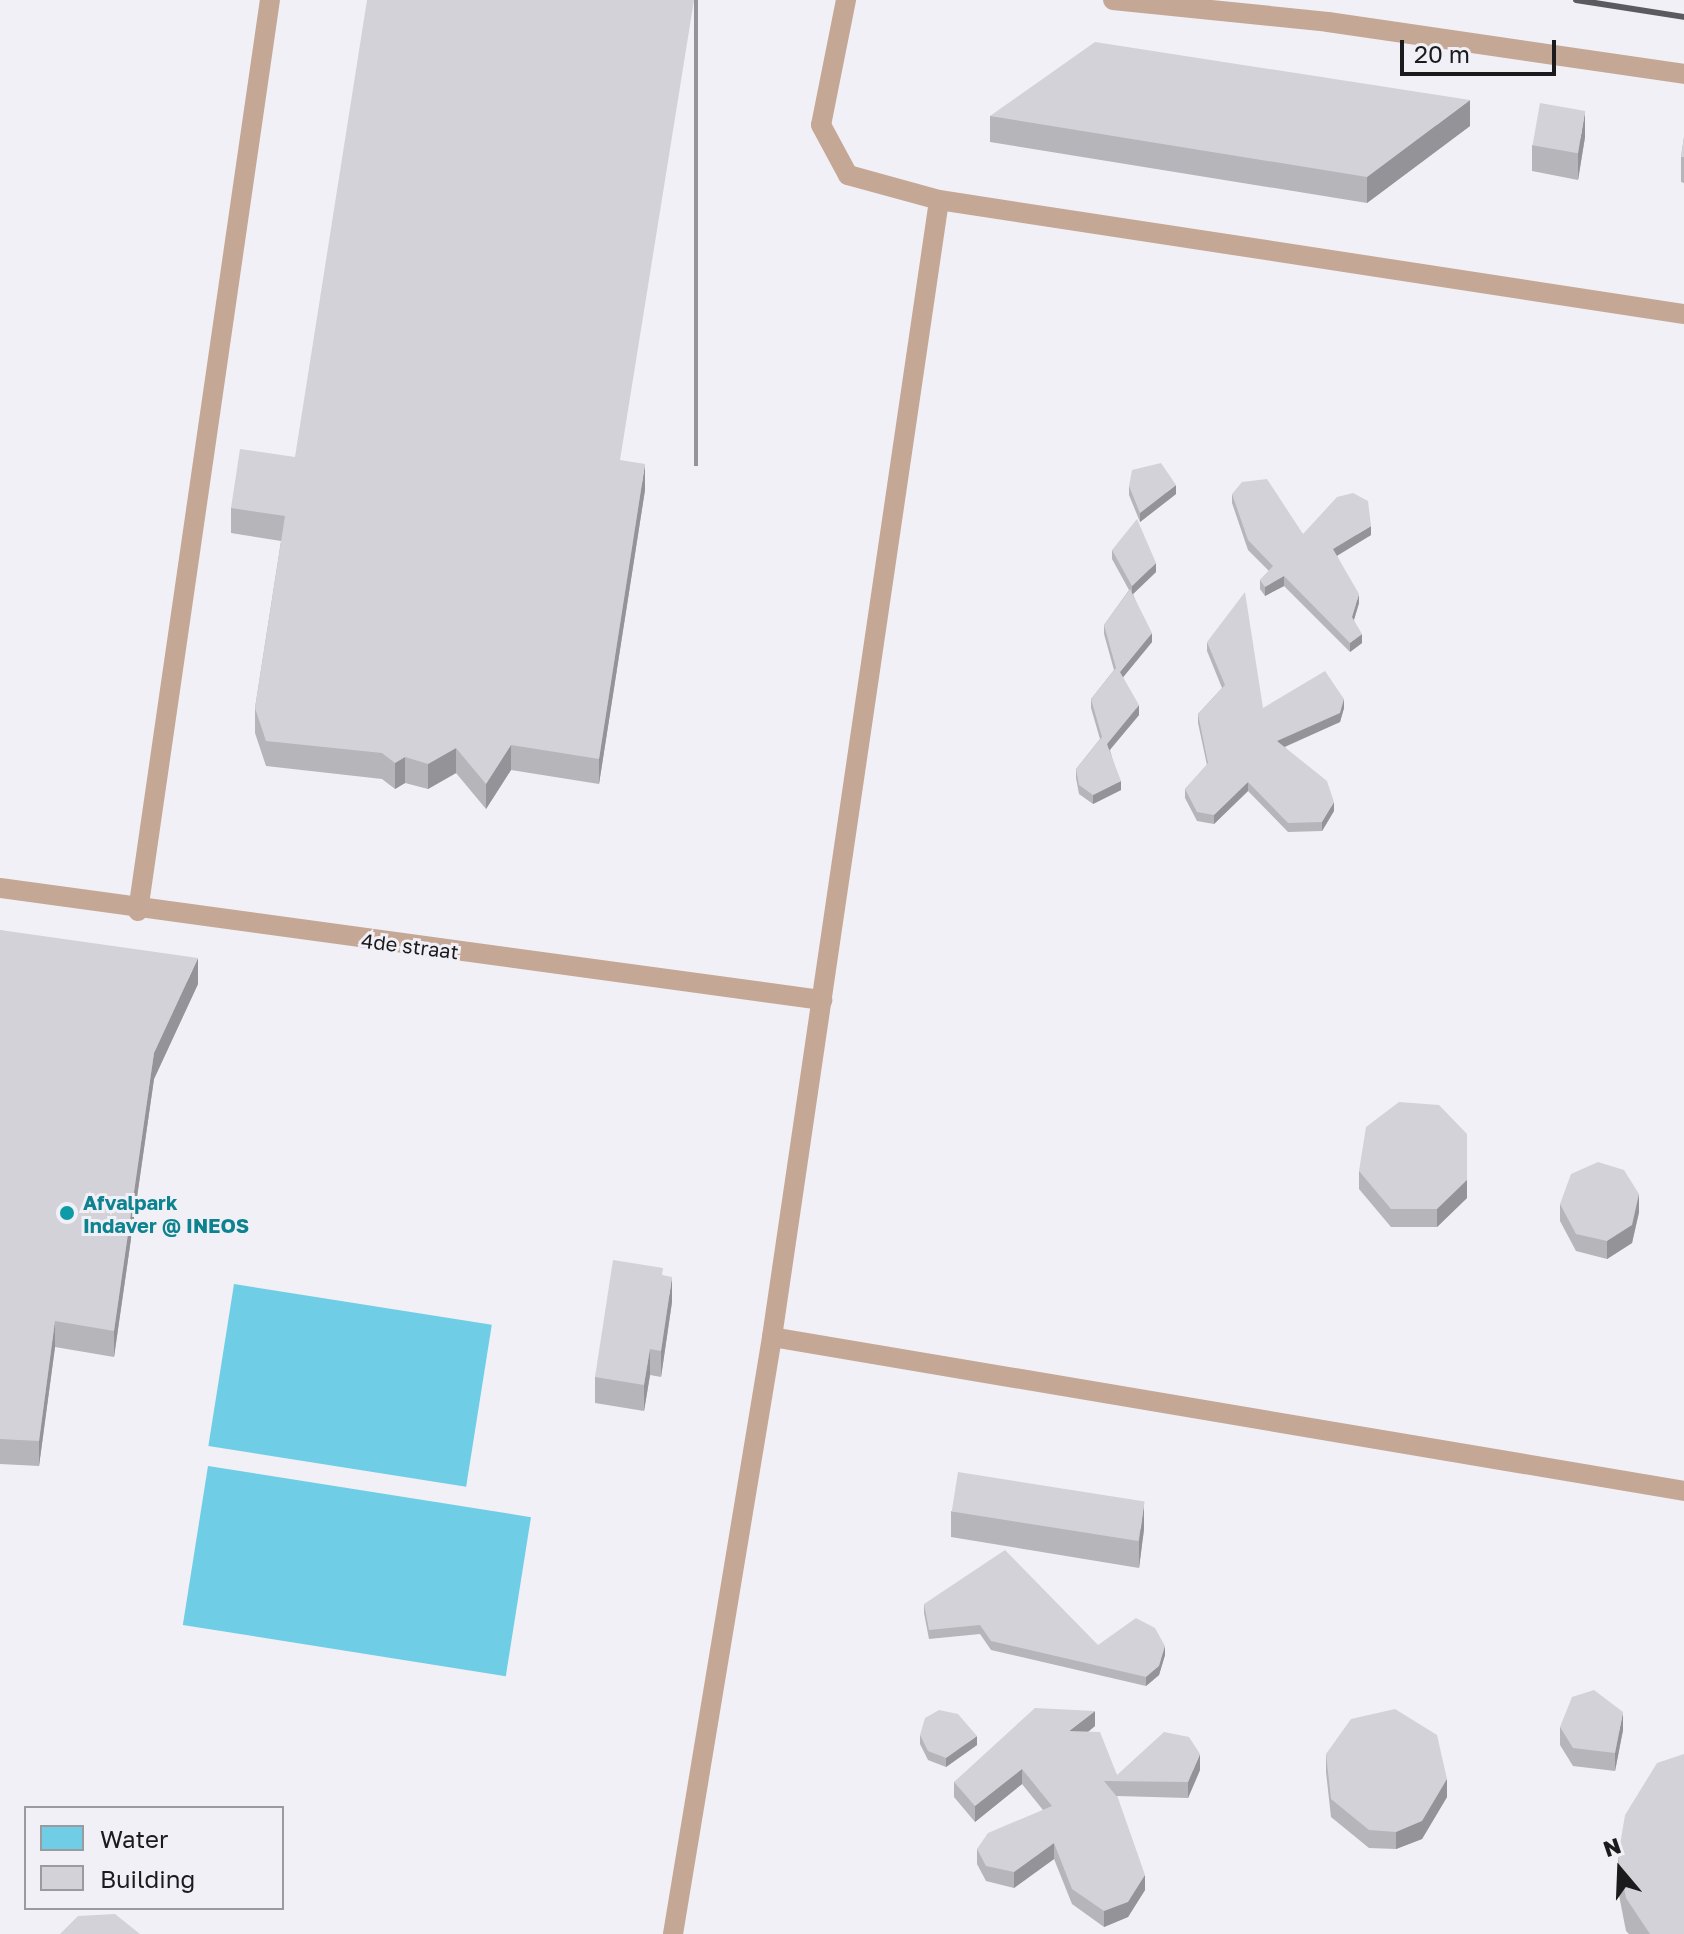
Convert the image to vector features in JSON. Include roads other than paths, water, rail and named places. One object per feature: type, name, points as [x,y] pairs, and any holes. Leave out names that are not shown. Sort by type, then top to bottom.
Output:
[{"type":"lane","points":[[138,911],[270,0]]},
{"type":"lane","points":[[846,0],[821,125],[848,175],[939,200],[1684,314]]},
{"type":"lane","points":[[1113,0],[1328,22],[1684,74]]},
{"type":"lane","points":[[673,1934],[772,1337],[939,200]]},
{"type":"lane","name":"4de straat","points":[[0,888],[138,911],[822,1000]]},
{"type":"lane","points":[[772,1337],[1684,1491]]},
{"type":"water","points":[[234,1284],[492,1325],[466,1487],[208,1446]]},
{"type":"water","points":[[208,1466],[531,1517],[506,1676],[183,1625]]},
{"type":"railway","points":[[1576,0],[1684,17]]},
{"type":"place","name":"Afvalpark Indaver @ INEOS","points":[[67,1213]]}]
